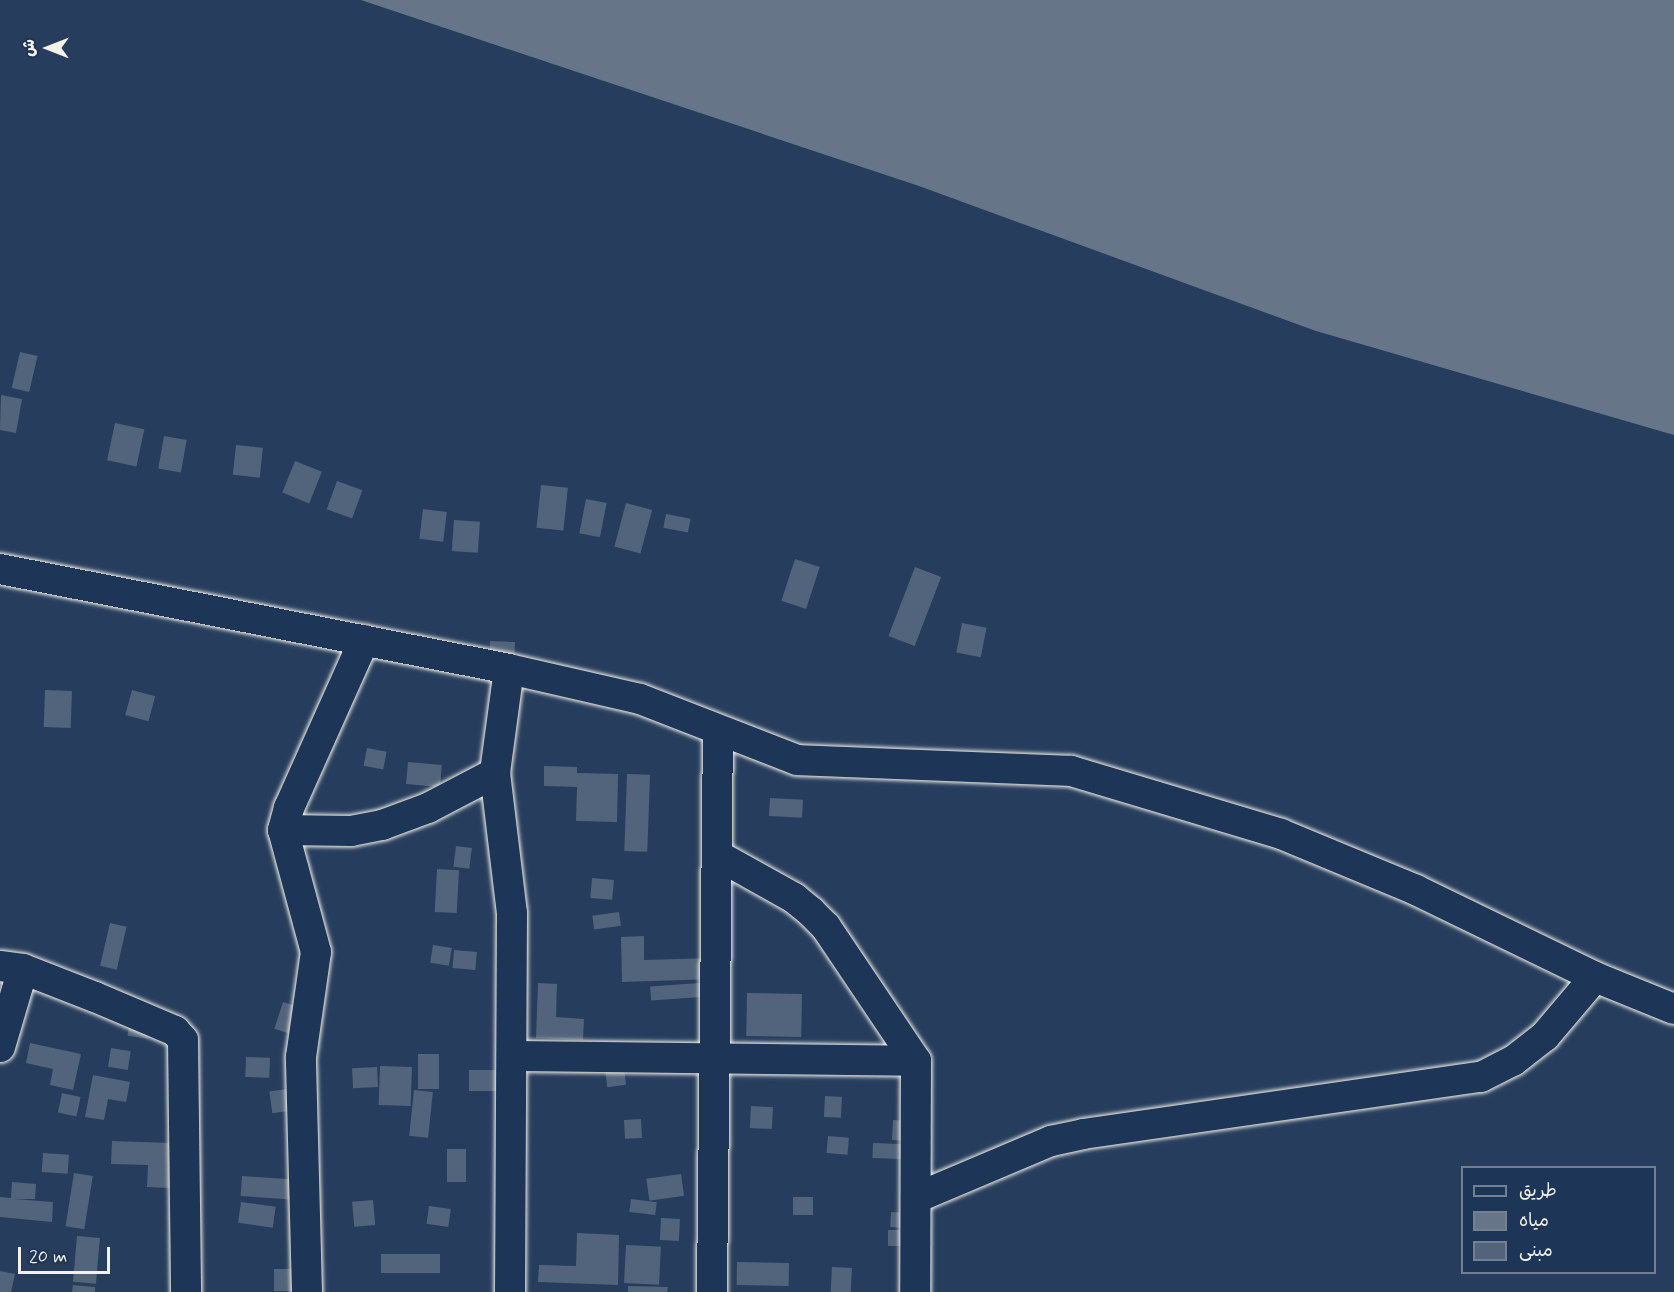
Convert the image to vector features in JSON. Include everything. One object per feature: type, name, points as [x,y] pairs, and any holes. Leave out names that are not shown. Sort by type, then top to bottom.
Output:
[{"type":"street","points":[[0,569],[509,669],[640,699],[797,760],[827,764],[1071,771],[1271,830],[1416,890],[1595,977],[1674,1009]]},
{"type":"street","points":[[307,1292],[301,1057],[316,952],[283,830],[289,808],[364,640]]},
{"type":"street","points":[[509,669],[495,773],[512,913],[510,1292]]},
{"type":"street","points":[[712,1292],[718,731]]},
{"type":"street","points":[[283,830],[351,831],[382,825],[428,808],[495,773]]},
{"type":"street","points":[[717,855],[794,898],[826,927],[916,1061],[915,1292]]},
{"type":"street","points":[[0,1047],[12,968],[175,1031],[183,1040],[186,1292]]},
{"type":"street","points":[[916,1198],[993,1164],[1072,1137],[1481,1077],[1513,1061],[1545,1036],[1595,977]]},
{"type":"street","points":[[512,1056],[916,1061]]},
{"type":"water","points":[[361,0],[1674,0],[1674,435],[1316,331],[919,186]]},
{"type":"building","points":[[20,352],[38,356],[29,392],[12,388]]},
{"type":"building","points":[[1,395],[22,399],[16,433],[0,430]]},
{"type":"building","points":[[115,423],[144,429],[136,466],[107,460]]},
{"type":"building","points":[[164,436],[187,440],[181,472],[158,468]]},
{"type":"building","points":[[236,445],[263,448],[260,478],[233,475]]},
{"type":"building","points":[[295,461],[322,472],[309,503],[282,493]]},
{"type":"building","points":[[337,481],[362,490],[352,518],[327,509]]},
{"type":"building","points":[[541,485],[568,488],[563,531],[537,528]]},
{"type":"building","points":[[586,499],[607,503],[600,537],[579,533]]},
{"type":"building","points":[[626,503],[652,510],[640,553],[614,546]]},
{"type":"building","points":[[423,509],[447,512],[443,542],[419,539]]},
{"type":"building","points":[[666,514],[691,519],[688,533],[663,528]]},
{"type":"building","points":[[454,520],[480,522],[478,553],[452,551]]},
{"type":"building","points":[[795,559],[820,567],[806,609],[781,601]]},
{"type":"building","points":[[915,567],[941,577],[915,646],[888,636]]},
{"type":"building","points":[[962,623],[987,628],[981,657],[956,652]]},
{"type":"building","points":[[490,641],[515,642],[514,662],[489,661]]},
{"type":"building","points":[[45,690],[72,691],[71,728],[44,727]]},
{"type":"building","points":[[132,690],[155,696],[148,721],[125,715]]},
{"type":"building","points":[[367,748],[387,752],[383,769],[364,766]]},
{"type":"building","points":[[408,762],[442,765],[440,787],[406,784]]},
{"type":"building","points":[[544,766],[577,767],[577,773],[618,774],[617,822],[576,821],[577,787],[544,786]]},
{"type":"building","points":[[627,774],[650,775],[647,852],[624,851]]},
{"type":"building","points":[[770,798],[803,800],[802,818],[769,816]]},
{"type":"building","points":[[456,846],[472,848],[469,869],[453,867]]},
{"type":"building","points":[[437,869],[459,870],[457,913],[435,912]]},
{"type":"building","points":[[592,878],[614,880],[612,900],[590,898]]},
{"type":"building","points":[[619,912],[621,926],[594,930],[592,916]]},
{"type":"building","points":[[110,923],[127,927],[117,970],[100,966]]},
{"type":"building","points":[[644,936],[644,960],[714,958],[715,979],[622,982],[621,937]]},
{"type":"building","points":[[433,945],[452,948],[449,966],[430,963]]},
{"type":"building","points":[[454,950],[477,952],[475,970],[452,968]]},
{"type":"building","points":[[714,982],[715,996],[651,1000],[650,986]]},
{"type":"building","points":[[538,983],[557,984],[556,1017],[584,1019],[583,1040],[536,1038]]},
{"type":"building","points":[[747,993],[802,994],[801,1037],[746,1036]]},
{"type":"building","points":[[283,1002],[301,1008],[292,1035],[274,1029]]},
{"type":"building","points":[[130,1018],[151,1021],[148,1039],[127,1036]]},
{"type":"building","points":[[30,1043],[81,1054],[73,1090],[50,1085],[53,1069],[26,1063]]},
{"type":"building","points":[[111,1048],[131,1051],[128,1070],[108,1067]]},
{"type":"building","points":[[418,1054],[439,1054],[439,1089],[418,1089]]},
{"type":"building","points":[[246,1057],[270,1058],[269,1078],[245,1077]]},
{"type":"building","points":[[380,1066],[412,1067],[411,1106],[379,1105]]},
{"type":"building","points":[[377,1067],[378,1087],[353,1088],[352,1068]]},
{"type":"building","points":[[624,1068],[626,1085],[607,1087],[605,1070]]},
{"type":"building","points":[[469,1070],[507,1070],[507,1091],[469,1091]]},
{"type":"building","points":[[93,1075],[130,1082],[126,1102],[108,1099],[104,1120],[85,1117]]},
{"type":"building","points":[[301,1087],[304,1109],[272,1113],[269,1091]]},
{"type":"building","points":[[414,1090],[433,1092],[428,1138],[409,1136]]},
{"type":"building","points":[[62,1093],[81,1097],[76,1117],[58,1113]]},
{"type":"building","points":[[825,1096],[842,1097],[841,1118],[824,1117]]},
{"type":"building","points":[[751,1106],[773,1107],[772,1129],[750,1128]]},
{"type":"building","points":[[641,1119],[642,1138],[625,1139],[624,1120]]},
{"type":"building","points":[[893,1120],[913,1121],[912,1141],[892,1140]]},
{"type":"building","points":[[828,1136],[849,1138],[847,1155],[827,1153]]},
{"type":"building","points":[[112,1141],[172,1143],[170,1188],[147,1187],[148,1165],[111,1164]]},
{"type":"building","points":[[873,1143],[907,1144],[906,1159],[872,1158]]},
{"type":"building","points":[[447,1149],[466,1149],[466,1182],[447,1182]]},
{"type":"building","points":[[43,1153],[69,1155],[68,1174],[42,1172]]},
{"type":"building","points":[[74,1173],[93,1176],[84,1229],[66,1226]]},
{"type":"building","points":[[681,1174],[684,1196],[649,1201],[646,1179]]},
{"type":"building","points":[[242,1176],[304,1180],[302,1200],[241,1196]]},
{"type":"building","points":[[12,1182],[36,1184],[35,1199],[14,1199],[53,1202],[52,1222],[0,1217],[0,1197],[11,1198]]},
{"type":"building","points":[[793,1197],[813,1197],[813,1215],[793,1215]]},
{"type":"building","points":[[631,1199],[657,1202],[655,1215],[629,1212]]},
{"type":"building","points":[[373,1200],[375,1225],[354,1227],[352,1202]]},
{"type":"building","points":[[241,1202],[276,1207],[273,1228],[238,1223]]},
{"type":"building","points":[[429,1206],[451,1209],[448,1227],[426,1224]]},
{"type":"building","points":[[891,1212],[913,1213],[912,1228],[890,1227]]},
{"type":"building","points":[[661,1218],[680,1219],[679,1241],[660,1240]]},
{"type":"building","points":[[888,1230],[914,1230],[914,1246],[888,1246]]},
{"type":"building","points":[[577,1233],[619,1235],[618,1285],[538,1282],[539,1265],[576,1266]]},
{"type":"building","points":[[77,1236],[100,1238],[96,1284],[73,1282]]},
{"type":"building","points":[[626,1245],[661,1247],[659,1285],[624,1283]]},
{"type":"building","points":[[381,1254],[440,1254],[440,1273],[381,1273]]},
{"type":"building","points":[[737,1262],[789,1263],[789,1286],[737,1285]]},
{"type":"building","points":[[832,1267],[852,1268],[851,1292],[831,1292]]},
{"type":"building","points":[[274,1269],[292,1269],[292,1291],[274,1291]]},
{"type":"building","points":[[0,1271],[15,1274],[11,1292],[0,1292]]},
{"type":"building","points":[[73,1285],[95,1287],[95,1292],[72,1292]]},
{"type":"building","points":[[628,1286],[668,1287],[667,1292],[628,1292]]}]
